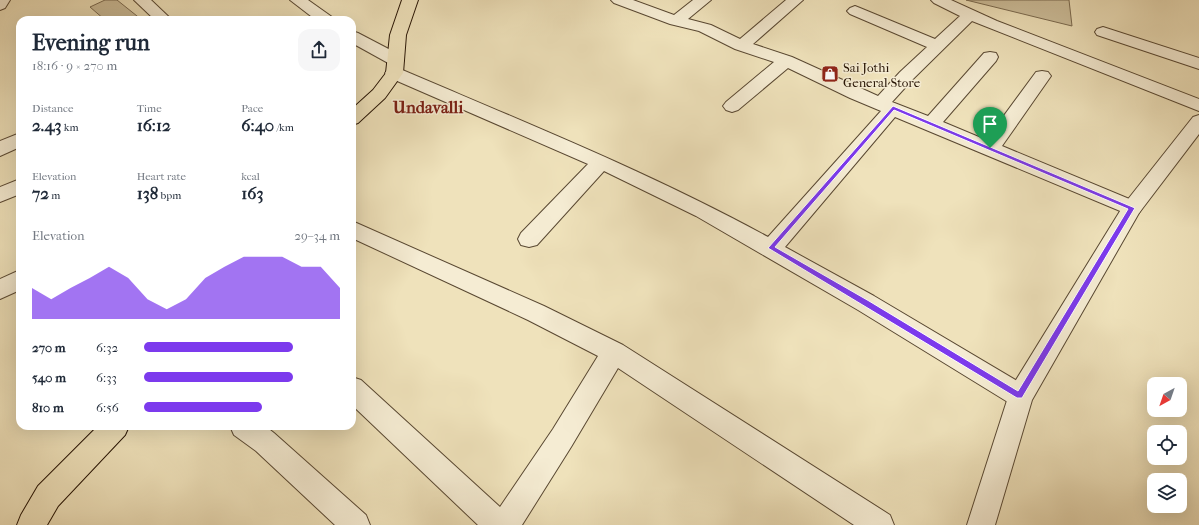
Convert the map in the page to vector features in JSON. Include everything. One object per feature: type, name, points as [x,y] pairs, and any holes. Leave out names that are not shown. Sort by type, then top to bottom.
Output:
[{"type":"main road","points":[[356,115],[379,94],[395,67],[398,35],[410,0]]},
{"type":"main road","points":[[31,525],[48,496],[112,430]]},
{"type":"street","points":[[0,4],[2,0]]},
{"type":"street","points":[[142,0],[160,16]]},
{"type":"street","points":[[298,0],[320,16]]},
{"type":"street","points":[[676,21],[703,0]]},
{"type":"street","points":[[742,46],[795,0]]},
{"type":"street","points":[[939,0],[970,15],[1199,105]]},
{"type":"street","points":[[629,2],[676,21],[705,28],[742,46],[786,61],[887,106],[1132,208]]},
{"type":"street","points":[[855,11],[938,46]]},
{"type":"street","points":[[771,248],[887,106],[906,76],[970,15]]},
{"type":"street","points":[[1103,32],[1199,64]]},
{"type":"street","points":[[356,39],[395,67],[601,162],[702,211],[771,248],[866,303],[1020,396]]},
{"type":"street","points":[[931,124],[990,57]]},
{"type":"street","points":[[732,106],[786,61]]},
{"type":"street","points":[[990,148],[1042,76]]},
{"type":"street","points":[[981,525],[1020,396],[1132,208],[1199,121]]},
{"type":"street","points":[[0,149],[16,141]]},
{"type":"street","points":[[529,239],[601,162]]},
{"type":"street","points":[[0,195],[16,188]]},
{"type":"street","points":[[356,231],[536,313],[614,352],[880,525]]},
{"type":"street","points":[[0,290],[16,281]]},
{"type":"street","points":[[505,525],[549,458],[614,352]]},
{"type":"street","points":[[356,392],[499,525]]},
{"type":"street","points":[[248,430],[265,442],[356,525]]},
{"type":"shaded area","points":[[105,0],[117,0],[137,16],[100,16],[90,7]]},
{"type":"shaded area","points":[[966,0],[1069,0],[1072,26]]},
{"type":"place","name":"Sai Jothi General Store","points":[[830,74]]},
{"type":"district","name":"Undavalli","points":[[428,107]]},
{"type":"route","points":[[893,108],[990,148],[1132,208],[1020,396],[866,303],[771,248],[893,108]]}]
